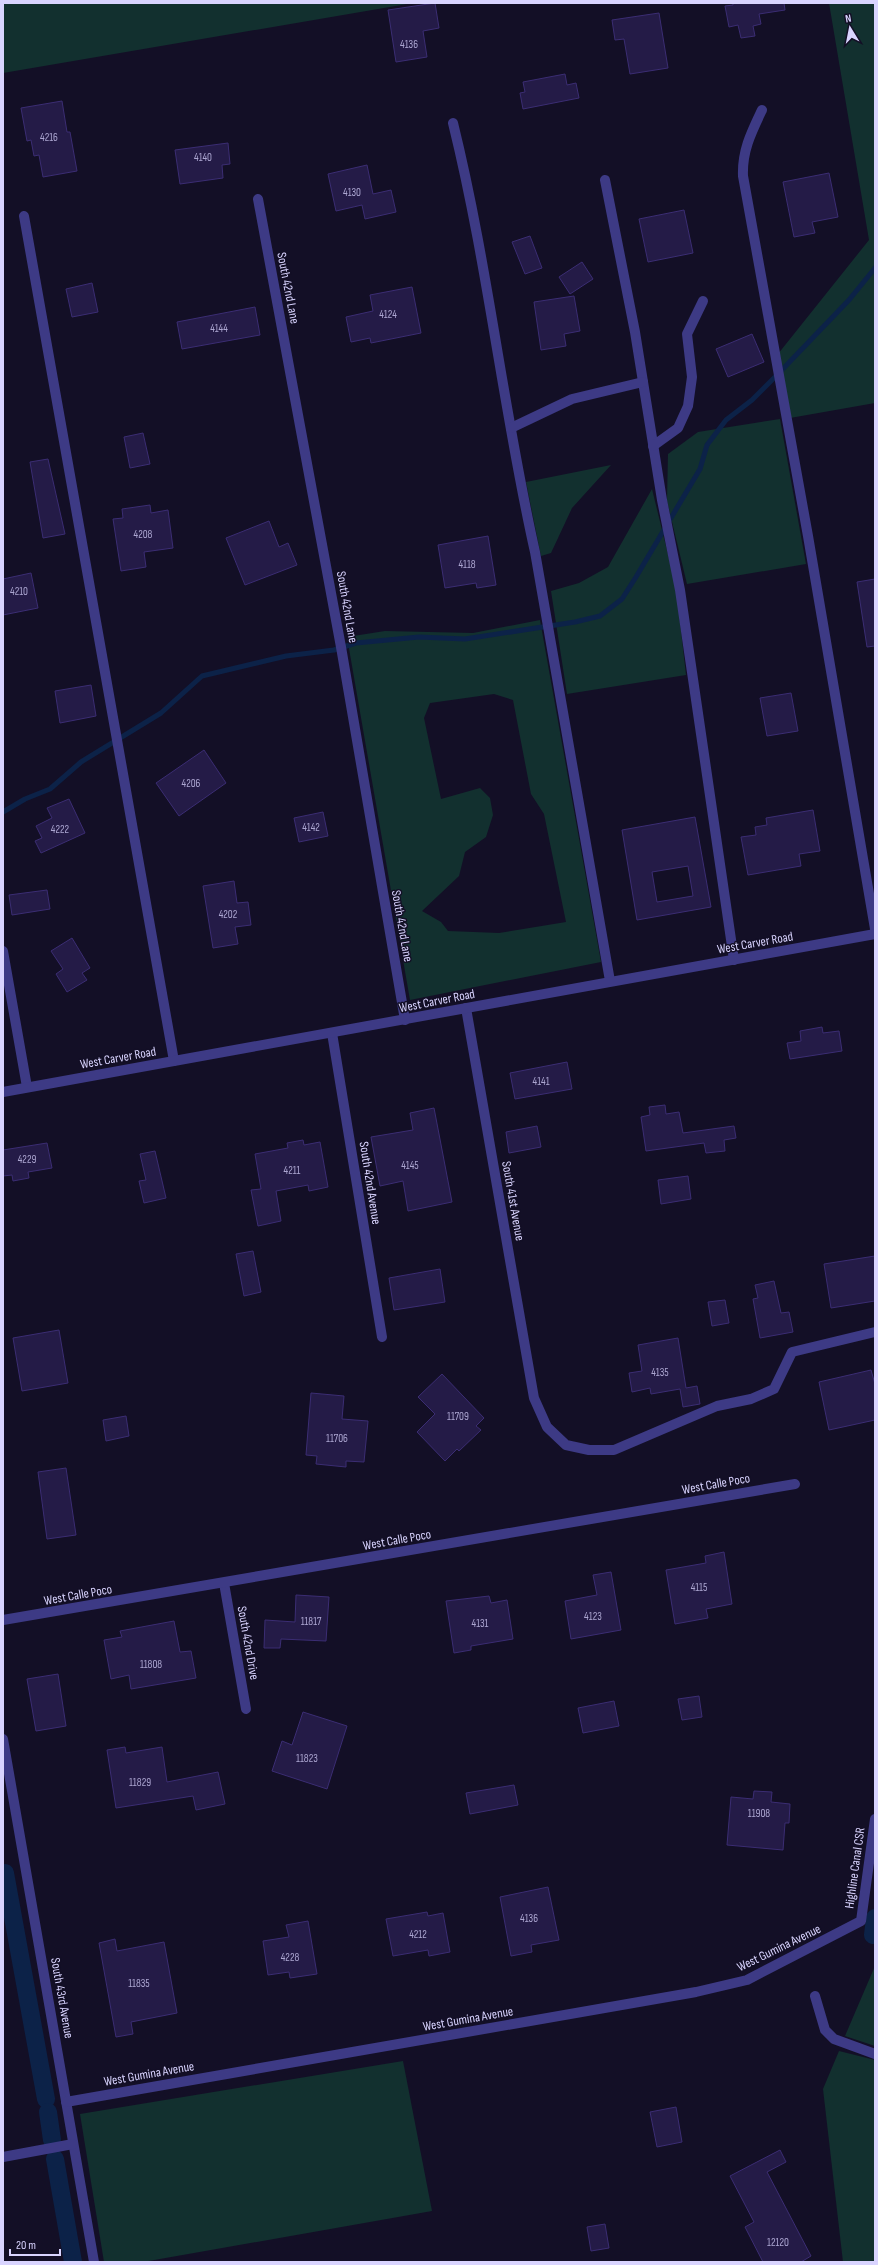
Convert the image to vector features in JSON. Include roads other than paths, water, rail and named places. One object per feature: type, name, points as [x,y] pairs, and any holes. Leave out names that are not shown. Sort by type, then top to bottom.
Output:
[{"type":"street","points":[[762,110],[747,143],[742,159],[743,176],[811,551],[875,929]]},
{"type":"street","points":[[453,123],[468,186],[484,266],[520,484],[536,552],[610,981]]},
{"type":"street","points":[[605,180],[680,590],[734,960]]},
{"type":"street","name":"South 42nd Lane","points":[[258,199],[343,655],[405,1020]]},
{"type":"street","points":[[24,216],[174,1061]]},
{"type":"street","points":[[653,446],[678,428],[688,406],[692,377],[687,334],[703,300]]},
{"type":"street","points":[[511,428],[572,399],[643,382]]},
{"type":"street","name":"West Carver Road","points":[[3,1092],[875,934]]},
{"type":"street","points":[[3,951],[27,1088]]},
{"type":"street","name":"South 41st Avenue","points":[[466,1008],[534,1398],[547,1427],[566,1445],[589,1450],[614,1450],[717,1406],[751,1399],[774,1389],[792,1352],[875,1332]]},
{"type":"street","name":"South 42nd Avenue","points":[[332,1033],[382,1337]]},
{"type":"street","name":"West Calle Poco","points":[[3,1620],[795,1484]]},
{"type":"street","name":"South 42nd Drive","points":[[224,1583],[246,1709]]},
{"type":"street","name":"South 43rd Avenue","points":[[3,1739],[94,2262]]},
{"type":"street","name":"Highline Canal CSR","points":[[861,1921],[875,1819]]},
{"type":"street","name":"West Gumina Avenue","points":[[66,2102],[696,1992],[747,1980],[861,1921]]},
{"type":"street","points":[[815,1996],[825,2030],[834,2039],[875,2054]]},
{"type":"street","points":[[3,2157],[73,2144]]},
{"type":"waterway","points":[[3,812],[25,799],[50,789],[81,762],[161,713],[202,676],[286,656],[334,650],[356,643],[419,637],[465,639],[575,622],[600,616],[622,599],[700,469],[707,445],[726,420],[752,400],[778,374],[849,300],[875,268]]},
{"type":"waterway","points":[[5,1873],[46,2099]]},
{"type":"waterway","points":[[873,1935],[875,1918]]},
{"type":"waterway","points":[[48,2112],[52,2140]]},
{"type":"waterway","points":[[55,2159],[73,2262]]}]
